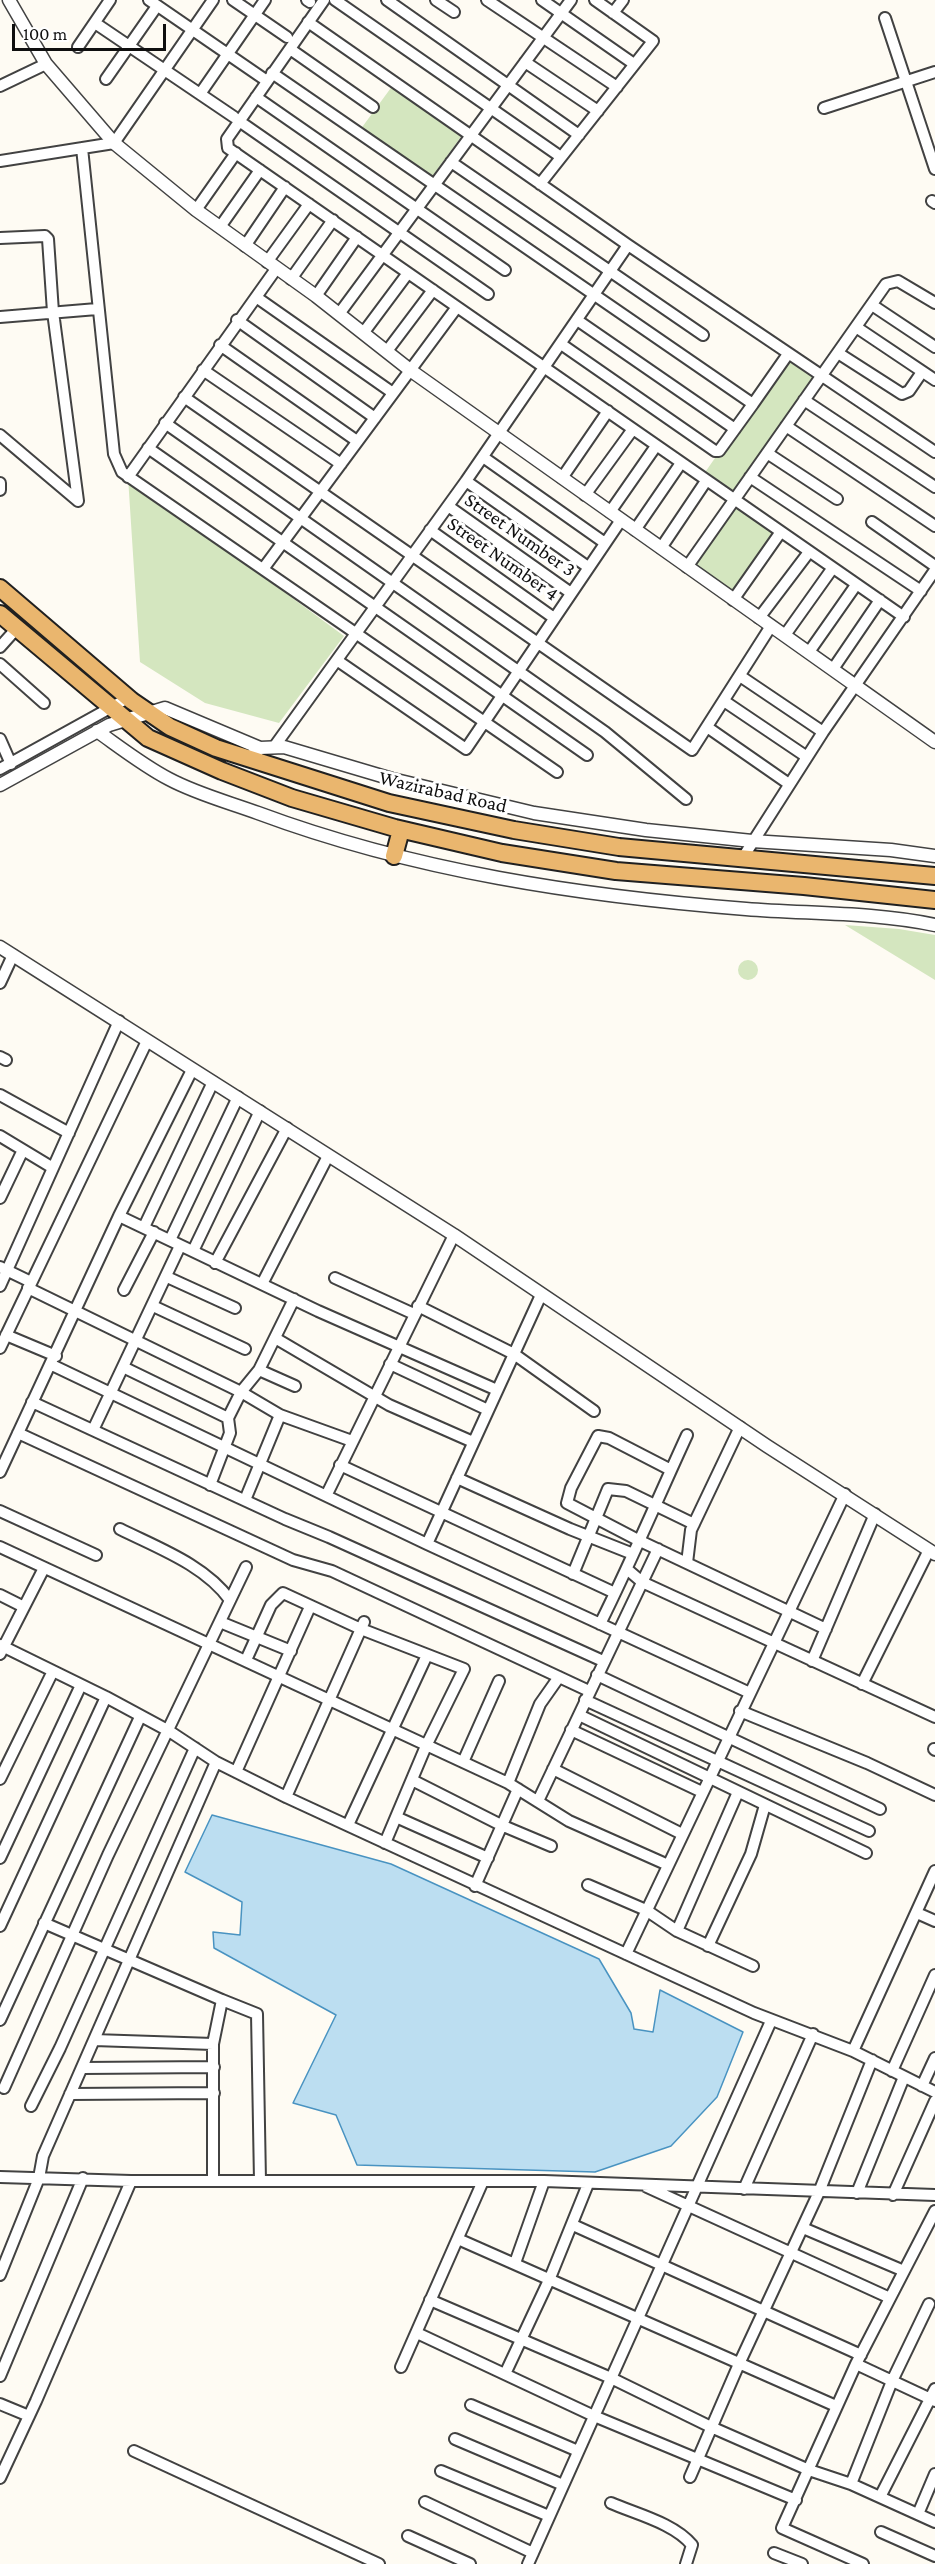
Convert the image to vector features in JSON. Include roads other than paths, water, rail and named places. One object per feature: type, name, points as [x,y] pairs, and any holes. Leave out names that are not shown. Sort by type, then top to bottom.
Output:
[{"type":"highway","name":"Wazirabad Road","points":[[0,588],[128,698],[170,727],[389,803],[514,830],[619,847],[935,876]]},
{"type":"highway","points":[[0,614],[123,720],[148,738],[292,798],[401,830],[502,853],[616,871],[804,886],[935,900]]},
{"type":"highway","points":[[230,774],[249,754]]},
{"type":"highway","points":[[394,856],[401,830]]},
{"type":"street","points":[[9,0],[46,64],[114,143],[196,210],[316,296],[410,370],[935,742]]},
{"type":"street","points":[[78,47],[110,0]]},
{"type":"street","points":[[0,161],[114,143],[213,0]]},
{"type":"street","points":[[233,0],[287,37]]},
{"type":"street","points":[[200,94],[265,0]]},
{"type":"street","points":[[324,0],[256,97],[236,119],[226,144],[734,501],[904,617]]},
{"type":"street","points":[[335,0],[561,158]]},
{"type":"street","points":[[387,0],[579,135]]},
{"type":"street","points":[[436,0],[454,12]]},
{"type":"street","points":[[486,0],[544,36],[616,87]]},
{"type":"street","points":[[542,0],[634,64]]},
{"type":"street","points":[[339,314],[571,0]]},
{"type":"street","points":[[540,184],[653,40],[595,0]]},
{"type":"street","points":[[613,13],[623,0]]},
{"type":"street","points":[[106,79],[129,46],[153,3],[228,55],[270,77],[435,184],[593,296],[753,404]]},
{"type":"street","points":[[885,18],[935,169]]},
{"type":"street","points":[[308,22],[628,245],[935,452]]},
{"type":"street","points":[[95,23],[488,294]]},
{"type":"street","points":[[290,49],[373,107]]},
{"type":"street","points":[[525,62],[597,111]]},
{"type":"street","points":[[0,86],[46,64]]},
{"type":"street","points":[[824,108],[935,72]]},
{"type":"street","points":[[256,97],[505,270]]},
{"type":"street","points":[[82,148],[97,309],[117,464],[128,477],[485,720],[557,772]]},
{"type":"street","points":[[196,210],[236,153]]},
{"type":"street","points":[[451,162],[702,335]]},
{"type":"street","points":[[220,228],[260,170]]},
{"type":"street","points":[[245,246],[285,187]]},
{"type":"street","points":[[128,477],[237,320],[256,297],[309,204]]},
{"type":"street","points":[[291,279],[333,220]]},
{"type":"street","points":[[0,238],[35,234],[48,239],[53,312],[78,501],[0,435]]},
{"type":"street","points":[[316,296],[357,237]]},
{"type":"street","points":[[274,747],[500,433],[628,245]]},
{"type":"street","points":[[364,332],[408,273]]},
{"type":"street","points":[[687,567],[891,281],[905,283],[935,303]]},
{"type":"street","points":[[387,351],[432,290]]},
{"type":"street","points":[[256,297],[393,393]]},
{"type":"street","points":[[872,305],[935,347]]},
{"type":"street","points":[[263,569],[457,307]]},
{"type":"street","points":[[0,317],[97,309]]},
{"type":"street","points":[[237,320],[375,418]]},
{"type":"street","points":[[577,320],[735,429]]},
{"type":"street","points":[[856,327],[935,380]]},
{"type":"street","points":[[561,344],[715,451],[719,451],[788,354]]},
{"type":"street","points":[[220,345],[357,441]]},
{"type":"street","points":[[838,353],[902,394],[909,391],[922,372]]},
{"type":"street","points":[[203,370],[341,464]]},
{"type":"street","points":[[184,397],[692,750],[771,626]]},
{"type":"street","points":[[804,400],[935,487]]},
{"type":"street","points":[[562,478],[608,411]]},
{"type":"street","points":[[165,423],[519,670],[604,732],[686,799]]},
{"type":"street","points":[[786,426],[935,526]]},
{"type":"street","points":[[585,495],[633,429]]},
{"type":"street","points":[[338,661],[466,748],[605,543],[615,516],[656,446]]},
{"type":"street","points":[[148,448],[587,755]]},
{"type":"street","points":[[767,453],[837,499]]},
{"type":"street","points":[[483,457],[605,543]]},
{"type":"street","points":[[635,530],[681,463]]},
{"type":"street","points":[[750,477],[921,591]]},
{"type":"street","points":[[466,481],[588,567]]},
{"type":"street","points":[[661,548],[706,481]]},
{"type":"street","points":[[0,483],[0,490]]},
{"type":"street","name":"Street Number 3","points":[[448,506],[571,592]]},
{"type":"street","points":[[742,859],[823,732],[904,617],[935,568],[872,522]]},
{"type":"street","name":"Street Number 4","points":[[430,530],[554,618]]},
{"type":"street","points":[[734,600],[780,533]]},
{"type":"street","points":[[759,618],[809,552]]},
{"type":"street","points":[[785,634],[832,569]]},
{"type":"street","points":[[809,652],[856,585]]},
{"type":"street","points":[[833,669],[880,600]]},
{"type":"street","points":[[0,647],[17,628]]},
{"type":"street","points":[[0,664],[44,703]]},
{"type":"street","points":[[740,676],[823,732]]},
{"type":"street","points":[[0,769],[128,698]]},
{"type":"street","points":[[724,701],[807,757]]},
{"type":"street","points":[[0,784],[97,731],[123,720],[165,708],[249,754],[274,747],[291,748],[392,779],[534,813],[646,830],[752,841],[891,850],[935,856]]},
{"type":"street","points":[[707,728],[789,784]]},
{"type":"street","points":[[97,731],[155,771],[188,788],[282,822],[394,856],[488,877],[612,896],[745,909],[895,917],[935,925]]},
{"type":"street","points":[[0,739],[11,764]]},
{"type":"street","points":[[0,947],[454,1235],[740,1427],[932,1552],[862,1684]]},
{"type":"street","points":[[0,983],[13,955]]},
{"type":"street","points":[[0,1286],[4,1269],[53,1168],[119,1021]]},
{"type":"street","points":[[0,1348],[147,1041]]},
{"type":"street","points":[[0,1472],[119,1216],[192,1070]]},
{"type":"street","points":[[124,1290],[213,1083]]},
{"type":"street","points":[[0,1095],[69,1133]]},
{"type":"street","points":[[170,1240],[238,1097]]},
{"type":"street","points":[[193,1251],[260,1111]]},
{"type":"street","points":[[215,1263],[286,1128]]},
{"type":"street","points":[[0,1136],[22,1152],[53,1168]]},
{"type":"street","points":[[0,1198],[22,1152]]},
{"type":"street","points":[[262,1284],[328,1156]]},
{"type":"street","points":[[119,1216],[215,1263],[497,1390]]},
{"type":"street","points":[[327,1494],[454,1235]]},
{"type":"street","points":[[93,1430],[125,1368],[180,1246]]},
{"type":"street","points":[[4,1269],[75,1312],[241,1392],[280,1415],[352,1441]]},
{"type":"street","points":[[167,1277],[235,1308]]},
{"type":"street","points":[[335,1278],[416,1310],[514,1354],[594,1411]]},
{"type":"street","points":[[427,1544],[541,1295]]},
{"type":"street","points":[[210,1485],[230,1433],[228,1418],[241,1392],[260,1370],[294,1299]]},
{"type":"street","points":[[153,1306],[245,1349]]},
{"type":"street","points":[[6,1335],[111,1393],[327,1494],[427,1544],[750,1693]]},
{"type":"street","points":[[275,1338],[374,1396],[473,1442]]},
{"type":"street","points":[[390,1364],[488,1410]]},
{"type":"street","points":[[125,1368],[228,1418]]},
{"type":"street","points":[[260,1370],[295,1386]]},
{"type":"street","points":[[32,1402],[210,1485],[603,1661]]},
{"type":"street","points":[[245,1500],[280,1415]]},
{"type":"street","points":[[687,1563],[694,1524],[740,1427]]},
{"type":"street","points":[[18,1433],[293,1560],[332,1571],[558,1677],[587,1696],[717,1761],[869,1831]]},
{"type":"street","points":[[600,1624],[627,1570],[638,1540],[687,1435]]},
{"type":"street","points":[[671,1470],[609,1438],[597,1436],[567,1498],[571,1506],[594,1518],[826,1629]]},
{"type":"street","points":[[340,1465],[615,1593]]},
{"type":"street","points":[[457,1478],[633,1554]]},
{"type":"street","points":[[573,1574],[594,1518],[608,1489],[626,1491],[694,1524]]},
{"type":"street","points":[[626,1954],[845,1494]]},
{"type":"street","points":[[0,1511],[96,1555]]},
{"type":"street","points":[[812,1660],[875,1514]]},
{"type":"street","points":[[120,1529],[189,1564],[220,1586],[230,1600]]},
{"type":"street","points":[[0,1547],[209,1642],[508,1783],[569,1821],[668,1865]]},
{"type":"street","points":[[538,1801],[658,1549]]},
{"type":"street","points":[[4,2088],[72,1936],[246,1567]]},
{"type":"street","points":[[44,1568],[1,1649],[106,1697],[169,1731],[216,1762],[286,1797],[771,2021],[813,2034],[853,2051],[935,2092]]},
{"type":"street","points":[[627,1570],[642,1582],[774,1645],[812,1660],[935,1717]]},
{"type":"street","points":[[246,1660],[271,1605],[283,1593],[464,1669],[426,1746],[385,1843]]},
{"type":"street","points":[[0,1595],[24,1607]]},
{"type":"street","points":[[236,1772],[309,1610]]},
{"type":"street","points":[[220,1622],[291,1651]]},
{"type":"street","points":[[286,1797],[362,1626]]},
{"type":"street","points":[[348,1825],[427,1655]]},
{"type":"street","points":[[0,1779],[53,1671]]},
{"type":"street","points":[[597,1675],[880,1809]]},
{"type":"street","points":[[508,1783],[540,1704],[558,1677]]},
{"type":"street","points":[[463,1762],[499,1681]]},
{"type":"street","points":[[0,1858],[81,1686]]},
{"type":"street","points":[[0,1926],[106,1697]]},
{"type":"street","points":[[740,1711],[867,1763],[935,1795]]},
{"type":"street","points":[[579,1715],[866,1853]]},
{"type":"street","points":[[0,2020],[140,1717]]},
{"type":"street","points":[[571,1730],[702,1792]]},
{"type":"street","points":[[31,2106],[60,2048],[195,1748]]},
{"type":"street","points":[[0,2275],[39,2178],[43,2156],[216,1762]]},
{"type":"street","points":[[553,1769],[682,1834]]},
{"type":"street","points":[[412,1780],[501,1826],[551,1846]]},
{"type":"street","points":[[475,1886],[519,1789]]},
{"type":"street","points":[[677,1931],[738,1792]]},
{"type":"street","points":[[708,1946],[751,1854],[765,1805]]},
{"type":"street","points":[[396,1817],[488,1858]]},
{"type":"street","points":[[853,2051],[935,1871]]},
{"type":"street","points":[[588,1885],[646,1910],[677,1931],[753,1966]]},
{"type":"street","points":[[916,1913],[935,1921]]},
{"type":"street","points":[[44,1923],[129,1962],[258,2014],[260,2181]]},
{"type":"street","points":[[892,2071],[935,1975]]},
{"type":"street","points":[[213,2181],[213,2044],[222,2000]]},
{"type":"street","points":[[528,2564],[771,2021]]},
{"type":"street","points":[[744,2189],[813,2034]]},
{"type":"street","points":[[94,2040],[213,2044]]},
{"type":"street","points":[[922,2086],[935,2058]]},
{"type":"street","points":[[690,2477],[739,2364],[819,2192],[872,2060]]},
{"type":"street","points":[[82,2068],[214,2067]]},
{"type":"street","points":[[857,2193],[904,2077]]},
{"type":"street","points":[[70,2094],[214,2092]]},
{"type":"street","points":[[893,2195],[935,2101]]},
{"type":"street","points":[[0,2177],[131,2181],[544,2181],[935,2195]]},
{"type":"street","points":[[0,2376],[82,2178]]},
{"type":"street","points":[[0,2478],[131,2181]]},
{"type":"street","points":[[401,2367],[483,2181]]},
{"type":"street","points":[[515,2263],[544,2181]]},
{"type":"street","points":[[505,2374],[550,2278],[588,2184]]},
{"type":"street","points":[[642,2184],[890,2298]]},
{"type":"street","points":[[863,2564],[782,2528],[858,2360],[935,2211]]},
{"type":"street","points":[[573,2225],[763,2311],[858,2360],[892,2382],[933,2396],[880,2496]]},
{"type":"street","points":[[803,2228],[904,2271]]},
{"type":"street","points":[[458,2239],[836,2406]]},
{"type":"street","points":[[430,2300],[611,2378],[711,2427],[809,2470],[852,2484],[935,2522]]},
{"type":"street","points":[[852,2484],[892,2382],[928,2304]]},
{"type":"street","points":[[417,2333],[594,2416],[697,2461],[796,2500]]},
{"type":"street","points":[[0,2404],[29,2416]]},
{"type":"street","points":[[471,2405],[578,2451]]},
{"type":"street","points":[[455,2439],[563,2485]]},
{"type":"street","points":[[134,2451],[379,2564]]},
{"type":"street","points":[[441,2471],[549,2516]]},
{"type":"street","points":[[918,2514],[935,2474]]},
{"type":"street","points":[[425,2502],[533,2553]]},
{"type":"street","points":[[612,2503],[669,2528],[688,2540],[692,2545],[686,2564]]},
{"type":"street","points":[[881,2532],[935,2556]]},
{"type":"street","points":[[408,2536],[471,2564]]},
{"type":"street","points":[[774,2553],[801,2564]]},
{"type":"water","points":[[212,1815],[391,1864],[599,1959],[631,2013],[634,2029],[653,2032],[660,1990],[743,2032],[717,2097],[671,2146],[595,2172],[357,2165],[336,2115],[293,2103],[336,2015],[214,1948],[213,1932],[240,1935],[242,1902],[185,1872]]}]
